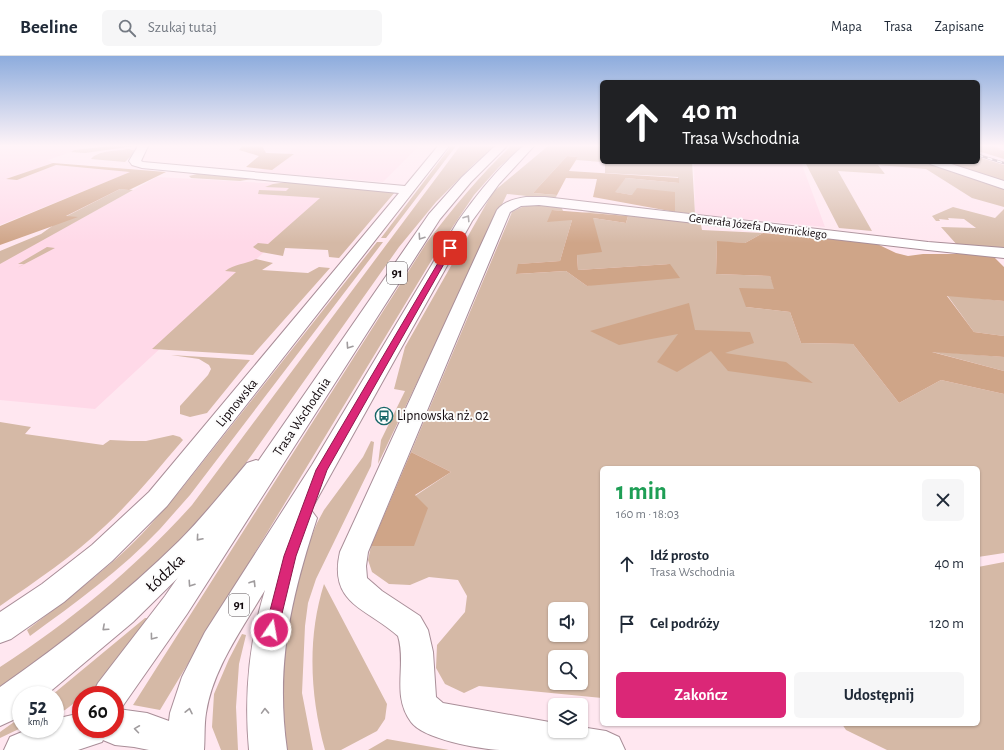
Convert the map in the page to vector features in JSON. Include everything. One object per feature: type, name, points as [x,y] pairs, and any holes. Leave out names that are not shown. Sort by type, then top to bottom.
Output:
[{"type":"street","points":[[285,178],[409,190]]},
{"type":"street","name":"Lipnowska","points":[[0,629],[53,593],[102,553],[158,499],[418,178]]},
{"type":"street","name":"Trasa Wschodnia","points":[[117,686],[176,606],[434,217],[453,193],[468,178]]},
{"type":"street","name":"91","points":[[185,750],[188,713],[199,678],[217,642],[322,470],[466,221],[483,195],[497,178]]},
{"type":"street","points":[[984,178],[1004,185]]},
{"type":"street","name":"Generała Józefa Dwernickiego","points":[[606,750],[448,723],[431,718],[423,710],[418,698],[417,648],[416,640],[411,628],[385,607],[361,593],[351,575],[352,560],[357,545],[504,210],[512,205],[533,201],[550,202],[921,245],[1004,253]]},
{"type":"street","name":"Łódzka","points":[[0,708],[100,632],[152,585],[195,542],[305,412]]},
{"type":"street","name":"91","points":[[268,750],[265,681],[273,621],[290,556],[322,470]]},
{"type":"street","points":[[124,728],[143,730],[152,733],[166,739],[181,750]]},
{"type":"street","points":[[23,750],[72,733]]},
{"type":"shaded area","points":[[0,178],[115,178],[0,225]]},
{"type":"shaded area","points":[[8,178],[21,178],[17,180],[6,179]]},
{"type":"shaded area","points":[[115,178],[153,178],[129,190],[120,189],[66,216],[78,217],[0,245],[0,226]]},
{"type":"shaded area","points":[[154,178],[182,178],[334,187],[95,409],[0,400],[0,263]]},
{"type":"shaded area","points":[[197,178],[252,179],[240,181]]},
{"type":"shaded area","points":[[338,178],[387,178],[383,182]]},
{"type":"shaded area","points":[[426,178],[431,178],[386,238],[381,238]]},
{"type":"shaded area","points":[[436,178],[460,178],[436,202],[399,247],[251,456],[213,507],[148,576],[0,693],[0,667],[77,612],[125,572],[192,505]]},
{"type":"shaded area","points":[[479,178],[489,178],[474,195],[442,243],[160,710],[133,705],[427,242]]},
{"type":"shaded area","points":[[509,178],[546,178],[533,193],[557,195],[555,199],[507,194],[378,464],[381,440],[405,391],[394,389],[405,347],[493,192]]},
{"type":"shaded area","points":[[546,178],[566,178],[557,195],[533,193]]},
{"type":"shaded area","points":[[578,178],[626,178],[615,192],[632,195],[637,188],[675,192],[675,212],[593,197],[597,179]]},
{"type":"shaded area","points":[[626,178],[679,183],[678,178],[693,178],[695,214],[675,212],[675,192],[632,195],[614,192]]},
{"type":"shaded area","points":[[630,178],[679,178],[679,183]]},
{"type":"shaded area","points":[[694,178],[807,178],[825,227],[695,214]]},
{"type":"shaded area","points":[[813,178],[842,178],[872,231],[839,228]]},
{"type":"shaded area","points":[[941,178],[975,178],[1004,188],[1004,207],[972,198]]},
{"type":"shaded area","points":[[990,178],[1004,178],[1004,183]]},
{"type":"shaded area","points":[[287,182],[395,192],[339,258],[329,257],[328,250],[285,248],[283,256],[261,252],[253,247],[258,243],[268,244],[320,198],[258,194],[259,190],[286,191],[289,188],[265,187]]},
{"type":"shaded area","points":[[120,189],[133,190],[0,264],[0,251],[41,234],[65,217]]},
{"type":"shaded area","points":[[535,204],[561,206],[563,211],[552,210],[572,220],[560,261],[519,264],[517,274],[566,271],[587,286],[670,264],[578,270],[577,255],[593,218],[626,223],[628,216],[582,212],[603,211],[698,222],[701,225],[702,230],[763,233],[745,243],[717,242],[716,274],[770,276],[775,289],[746,307],[790,312],[801,343],[853,344],[899,403],[941,380],[1004,394],[1004,553],[980,557],[980,466],[600,466],[600,698],[479,686],[464,693],[445,684],[436,668],[437,645],[465,612],[467,596],[458,580],[429,577],[410,585],[389,584],[372,572],[368,560],[371,546],[414,546],[415,496],[451,472],[411,452],[512,212],[522,207]]},
{"type":"shaded area","points":[[953,207],[995,218],[1004,209],[1004,249],[958,246],[941,227],[976,228],[964,219],[948,218],[949,220],[939,219],[940,221],[936,221],[932,216]]},
{"type":"shaded area","points":[[552,210],[628,216],[626,223],[593,218],[602,252],[577,255],[578,270],[670,264],[680,278],[587,286],[566,271],[516,274],[518,264],[560,261],[572,220],[547,222]]},
{"type":"shaded area","points":[[763,233],[875,243],[896,253],[908,256],[923,254],[968,254],[993,256],[1004,267],[1004,301],[947,296],[974,332],[1004,336],[1004,357],[932,352],[1004,371],[1004,394],[941,380],[899,403],[853,344],[801,343],[790,312],[746,307],[739,288],[774,289],[770,276],[716,274],[717,241],[745,243]]},
{"type":"shaded area","points":[[377,242],[383,242],[190,495],[168,521],[114,572],[30,636],[27,630],[116,559],[133,543],[179,492]]},
{"type":"shaded area","points":[[47,247],[55,248],[17,268],[24,264],[18,264]]},
{"type":"shaded area","points":[[256,259],[273,263],[262,270],[308,273],[319,267],[330,268],[253,355],[152,349],[236,272],[225,271],[232,267]]},
{"type":"shaded area","points":[[947,295],[1004,301],[1004,336],[974,332]]},
{"type":"shaded area","points":[[689,303],[695,330],[750,332],[754,343],[725,353],[786,362],[813,383],[728,371],[711,351],[677,372],[657,362],[678,334],[619,345],[590,331]]},
{"type":"shaded area","points":[[929,351],[1004,357],[1004,371]]},
{"type":"shaded area","points":[[171,355],[250,360],[207,413],[190,417],[180,414],[180,406],[208,375],[211,369],[209,365],[199,359]]},
{"type":"shaded area","points":[[0,422],[31,427],[25,434],[103,445],[110,440],[146,441],[173,435],[180,437],[183,440],[135,495],[93,537],[41,578],[0,606]]},
{"type":"shaded area","points":[[371,441],[374,442],[371,466],[316,579],[308,603],[305,626],[302,693],[313,750],[287,750],[282,691],[284,640],[305,553],[324,510],[363,457]]},
{"type":"shaded area","points":[[411,452],[451,472],[415,495],[428,508],[414,546],[371,546]]},
{"type":"shaded area","points":[[1004,562],[1004,750],[887,750],[846,730],[843,726],[980,726],[980,567]]},
{"type":"shaded area","points":[[324,584],[387,704],[385,719],[377,731],[341,750],[325,750],[316,709],[312,667],[313,646],[315,625]]},
{"type":"shaded area","points":[[145,618],[149,618],[128,650],[98,685],[72,686],[72,705],[64,710],[63,686]]},
{"type":"shaded area","points":[[242,634],[246,635],[239,664],[236,707],[238,750],[221,750],[212,727],[214,694],[229,659]]},
{"type":"shaded area","points":[[12,723],[12,732],[0,738],[0,732]]},
{"type":"shaded area","points":[[387,739],[449,750],[368,750]]},
{"type":"place","name":"Lipnowska nż. 02","points":[[384,416]]},
{"type":"route","points":[[271,630],[290,556],[310,498],[322,470],[450,248]]}]
